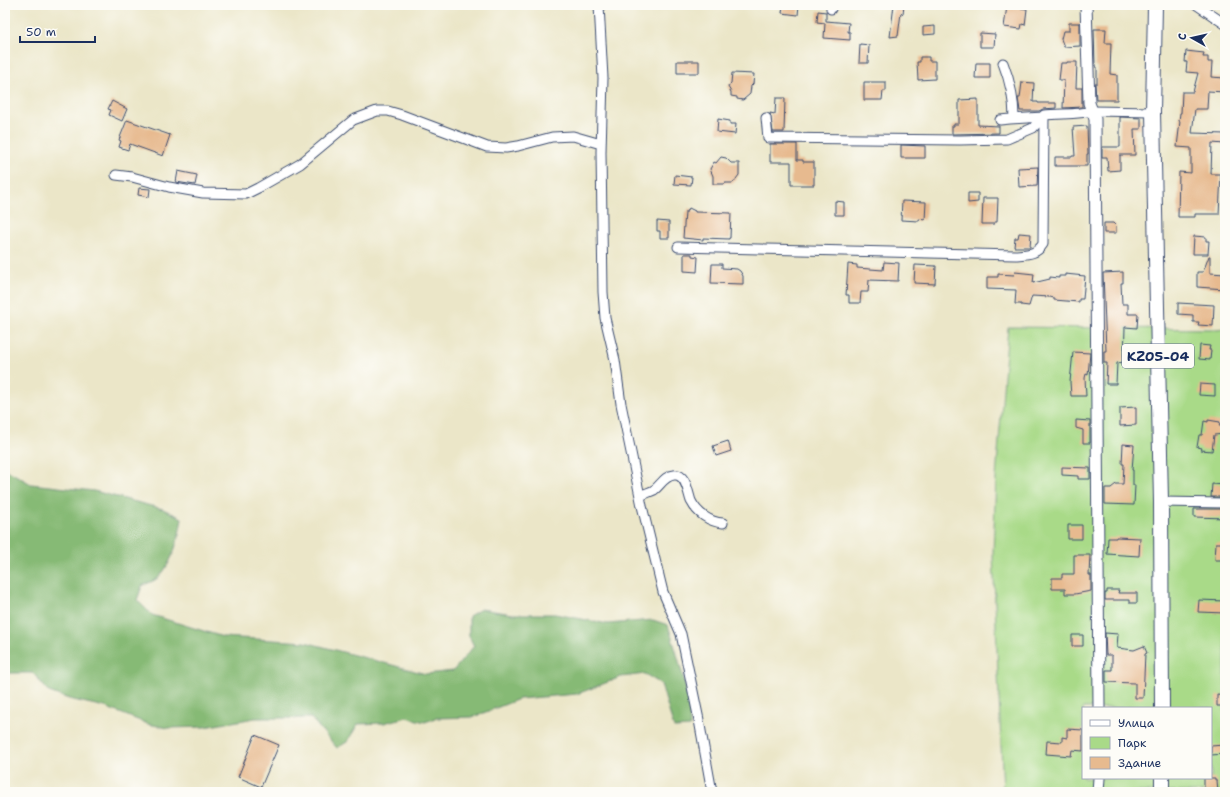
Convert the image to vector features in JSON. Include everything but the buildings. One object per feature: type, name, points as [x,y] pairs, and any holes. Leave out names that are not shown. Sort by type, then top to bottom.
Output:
[{"type":"main road","name":"KZ05-04","points":[[1155,5],[1153,112],[1161,502],[1162,707]]},
{"type":"main road","points":[[1162,779],[1162,792]]},
{"type":"street","points":[[599,5],[603,78],[601,144],[603,292],[605,318],[615,360],[621,404],[640,496],[663,592],[681,634],[712,792]]},
{"type":"street","points":[[1086,5],[1088,103],[1096,119],[1099,707]]},
{"type":"street","points":[[1197,5],[1209,8],[1225,24]]},
{"type":"street","points":[[1003,63],[1012,91],[1014,118]]},
{"type":"street","points":[[116,175],[132,177],[169,187],[203,193],[246,194],[300,164],[353,120],[377,111],[388,111],[402,115],[487,147],[506,148],[552,137],[573,136],[601,144]]},
{"type":"street","points":[[1000,120],[1058,113],[1085,113],[1092,111],[1153,112]]},
{"type":"street","points":[[766,118],[768,138],[960,140],[1007,139],[1033,128],[1043,116]]},
{"type":"street","points":[[678,247],[858,252],[1015,255],[1033,254],[1040,250],[1043,244],[1043,116]]},
{"type":"street","points":[[640,496],[654,490],[670,476],[680,476],[685,482],[697,510],[709,520],[717,523],[723,523]]},
{"type":"street","points":[[1161,502],[1225,503]]},
{"type":"street","points":[[1098,792],[1099,779]]},
{"type":"green space","points":[[1008,327],[1225,328],[1225,792],[1003,792],[993,554],[996,478]]},
{"type":"green space","points":[[5,469],[31,484],[94,491],[163,509],[182,518],[172,557],[159,577],[142,586],[137,600],[152,615],[223,637],[305,642],[426,674],[453,671],[474,646],[469,636],[469,616],[481,609],[513,614],[555,614],[608,624],[653,620],[668,625],[686,688],[690,727],[674,728],[661,684],[645,674],[621,677],[577,694],[519,699],[473,717],[436,718],[425,722],[406,717],[384,723],[358,724],[347,742],[337,748],[311,718],[255,718],[204,727],[168,728],[148,724],[105,707],[69,699],[49,692],[33,673],[5,673]]}]
